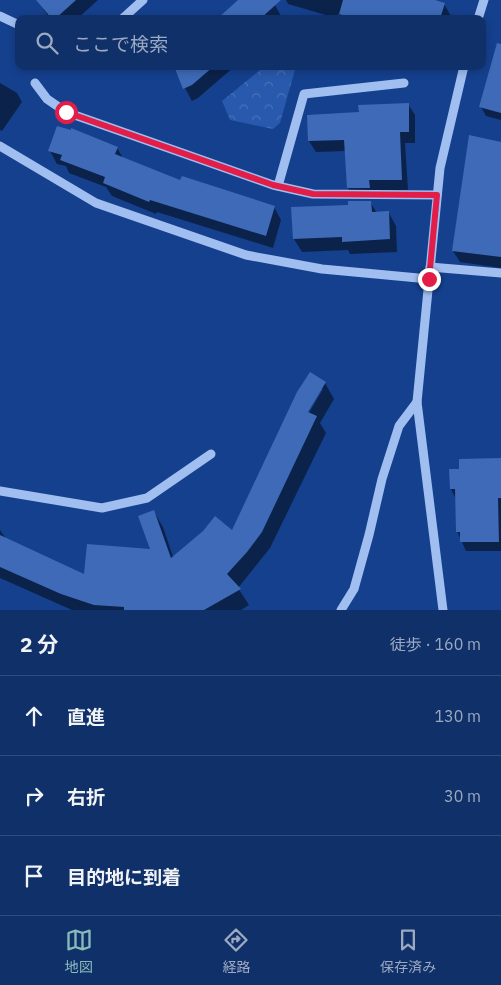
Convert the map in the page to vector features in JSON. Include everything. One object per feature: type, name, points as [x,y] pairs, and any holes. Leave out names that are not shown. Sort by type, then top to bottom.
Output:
[{"type":"street","points":[[127,15],[144,0]]},
{"type":"street","points":[[479,15],[484,0]]},
{"type":"street","points":[[0,16],[15,23]]},
{"type":"street","points":[[443,610],[418,402],[440,168],[463,70]]},
{"type":"street","points":[[278,186],[304,94],[404,83]]},
{"type":"street","points":[[34,84],[47,99],[66,112],[278,186],[313,194],[437,195]]},
{"type":"street","points":[[0,146],[96,203],[246,255],[322,269],[429,279]]},
{"type":"street","points":[[430,267],[501,273]]},
{"type":"street","points":[[341,610],[354,589],[382,478],[399,426],[418,402]]},
{"type":"street","points":[[0,491],[102,508],[147,498],[211,454]]},
{"type":"green space","points":[[260,70],[295,70],[280,123],[273,129],[230,120],[222,101]]},
{"type":"building","points":[[36,0],[76,0],[59,15],[49,15]]},
{"type":"building","points":[[238,0],[281,0],[264,15],[221,15]]},
{"type":"building","points":[[343,0],[435,0],[445,3],[441,15],[339,14]]},
{"type":"building","points":[[497,43],[501,44],[501,113],[479,107]]},
{"type":"building","points":[[176,70],[209,70],[192,85],[183,89]]},
{"type":"building","points":[[409,103],[409,132],[400,132],[402,180],[369,180],[370,188],[347,188],[344,140],[308,141],[307,115],[359,112],[358,105]]},
{"type":"building","points":[[57,126],[71,130],[71,128],[118,147],[115,154],[180,180],[182,176],[275,206],[266,236],[150,200],[149,202],[103,183],[105,177],[60,160],[62,155],[48,151]]},
{"type":"building","points":[[469,135],[501,142],[501,257],[452,251]]},
{"type":"building","points":[[348,201],[371,201],[372,212],[389,211],[390,239],[342,242],[342,237],[293,239],[291,207],[348,205]]},
{"type":"building","points":[[310,372],[326,382],[308,412],[317,416],[262,532],[227,574],[241,589],[204,610],[124,610],[124,607],[94,605],[61,594],[0,567],[0,535],[84,574],[87,544],[150,549],[138,516],[154,510],[171,558],[203,531],[215,516],[232,530],[297,392]]},
{"type":"building","points":[[501,458],[501,498],[498,498],[499,542],[460,542],[460,532],[456,532],[455,489],[450,489],[449,469],[459,469],[459,459]]},
{"type":"route","points":[[66,112],[273,185],[313,194],[437,195],[429,279]]}]
